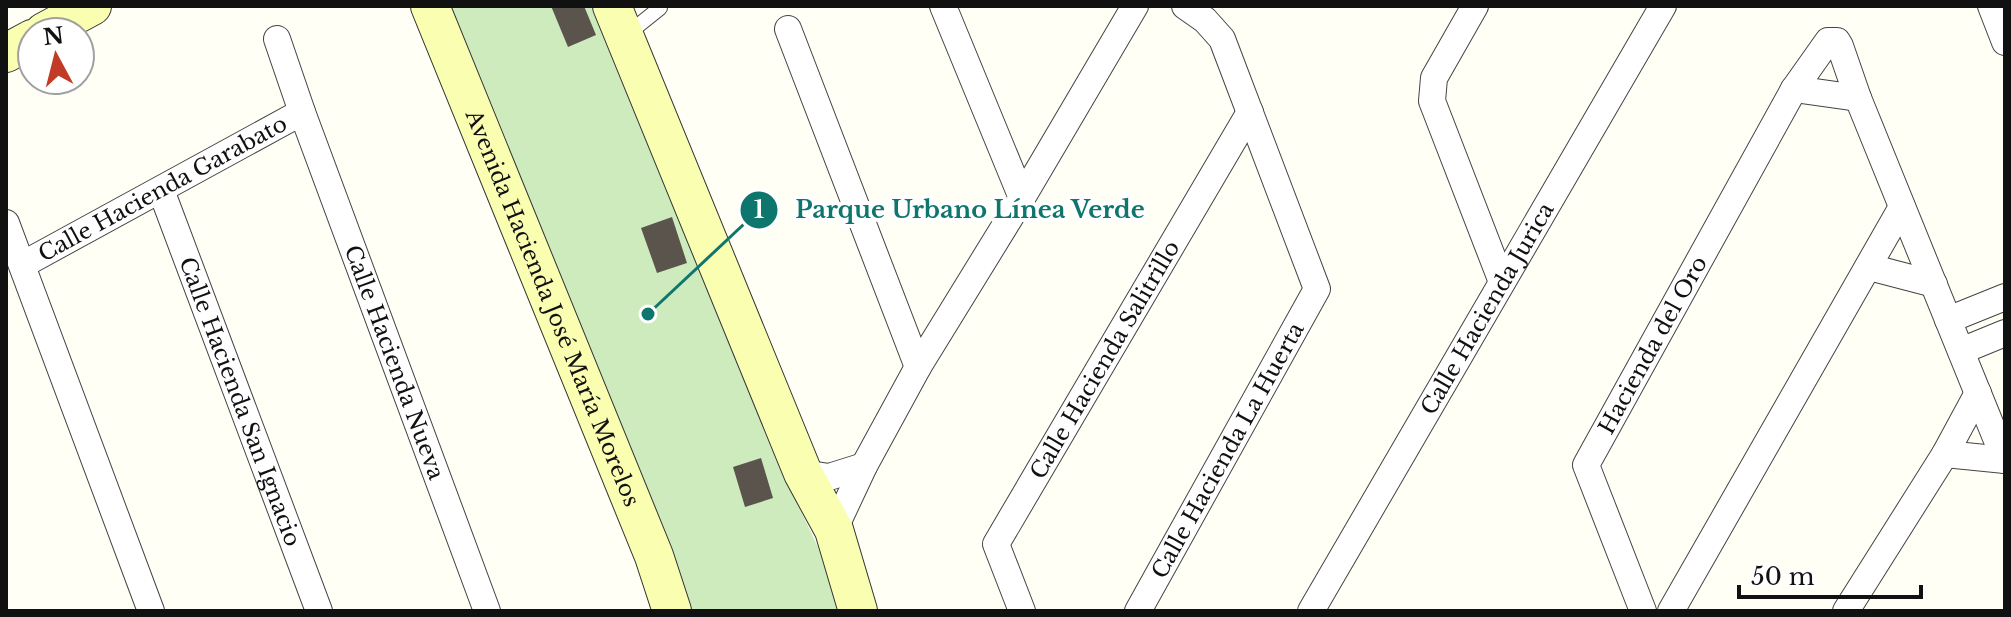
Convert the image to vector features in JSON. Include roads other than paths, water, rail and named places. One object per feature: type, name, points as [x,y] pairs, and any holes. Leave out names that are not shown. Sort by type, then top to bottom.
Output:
[{"type":"main road","points":[[74,16],[92,6]]},
{"type":"main road","name":"Avenida Hacienda José María Morelos","points":[[430,6],[654,556],[672,611]]},
{"type":"main road","points":[[618,21],[803,473],[834,530],[858,611]]},
{"type":"street","points":[[943,6],[1022,198]]},
{"type":"street","points":[[834,530],[864,466],[918,367],[1135,6]]},
{"type":"street","points":[[1185,6],[1205,20],[1222,39],[1250,112]]},
{"type":"street","points":[[1475,6],[1434,78],[1432,101],[1502,282]]},
{"type":"street","name":"Calle Hacienda Jurica","points":[[1311,611],[1663,6]]},
{"type":"street","points":[[1991,6],[2005,42]]},
{"type":"street","points":[[788,29],[918,367]]},
{"type":"street","name":"Calle Hacienda Nueva","points":[[277,39],[487,611]]},
{"type":"street","name":"Hacienda del Oro","points":[[1643,611],[1586,465],[1794,89],[1824,45],[1832,40],[1840,46],[1858,98],[2005,460]]},
{"type":"street","points":[[1794,89],[1858,98]]},
{"type":"street","name":"Calle Hacienda Garabato","points":[[22,265],[302,112]]},
{"type":"street","name":"Calle Hacienda La Huerta","points":[[1138,611],[1317,289],[1250,112]]},
{"type":"street","name":"Calle Hacienda Salitrillo","points":[[1022,611],[996,544],[1250,112]]},
{"type":"street","name":"Calle Hacienda San Ignacio","points":[[161,190],[319,611]]},
{"type":"street","points":[[1671,611],[1902,207]]},
{"type":"street","points":[[6,223],[151,611]]},
{"type":"street","points":[[1869,267],[1934,284]]},
{"type":"street","points":[[1948,320],[2005,297]]},
{"type":"street","points":[[1961,351],[2005,333]]},
{"type":"street","points":[[1846,611],[1945,454],[1978,393]]},
{"type":"street","points":[[1945,454],[2005,460]]},
{"type":"street","points":[[803,473],[829,477],[864,466]]},
{"type":"lane","points":[[618,21],[660,6]]},
{"type":"place","name":"Parque Urbano Línea Verde","points":[[648,314]]}]
